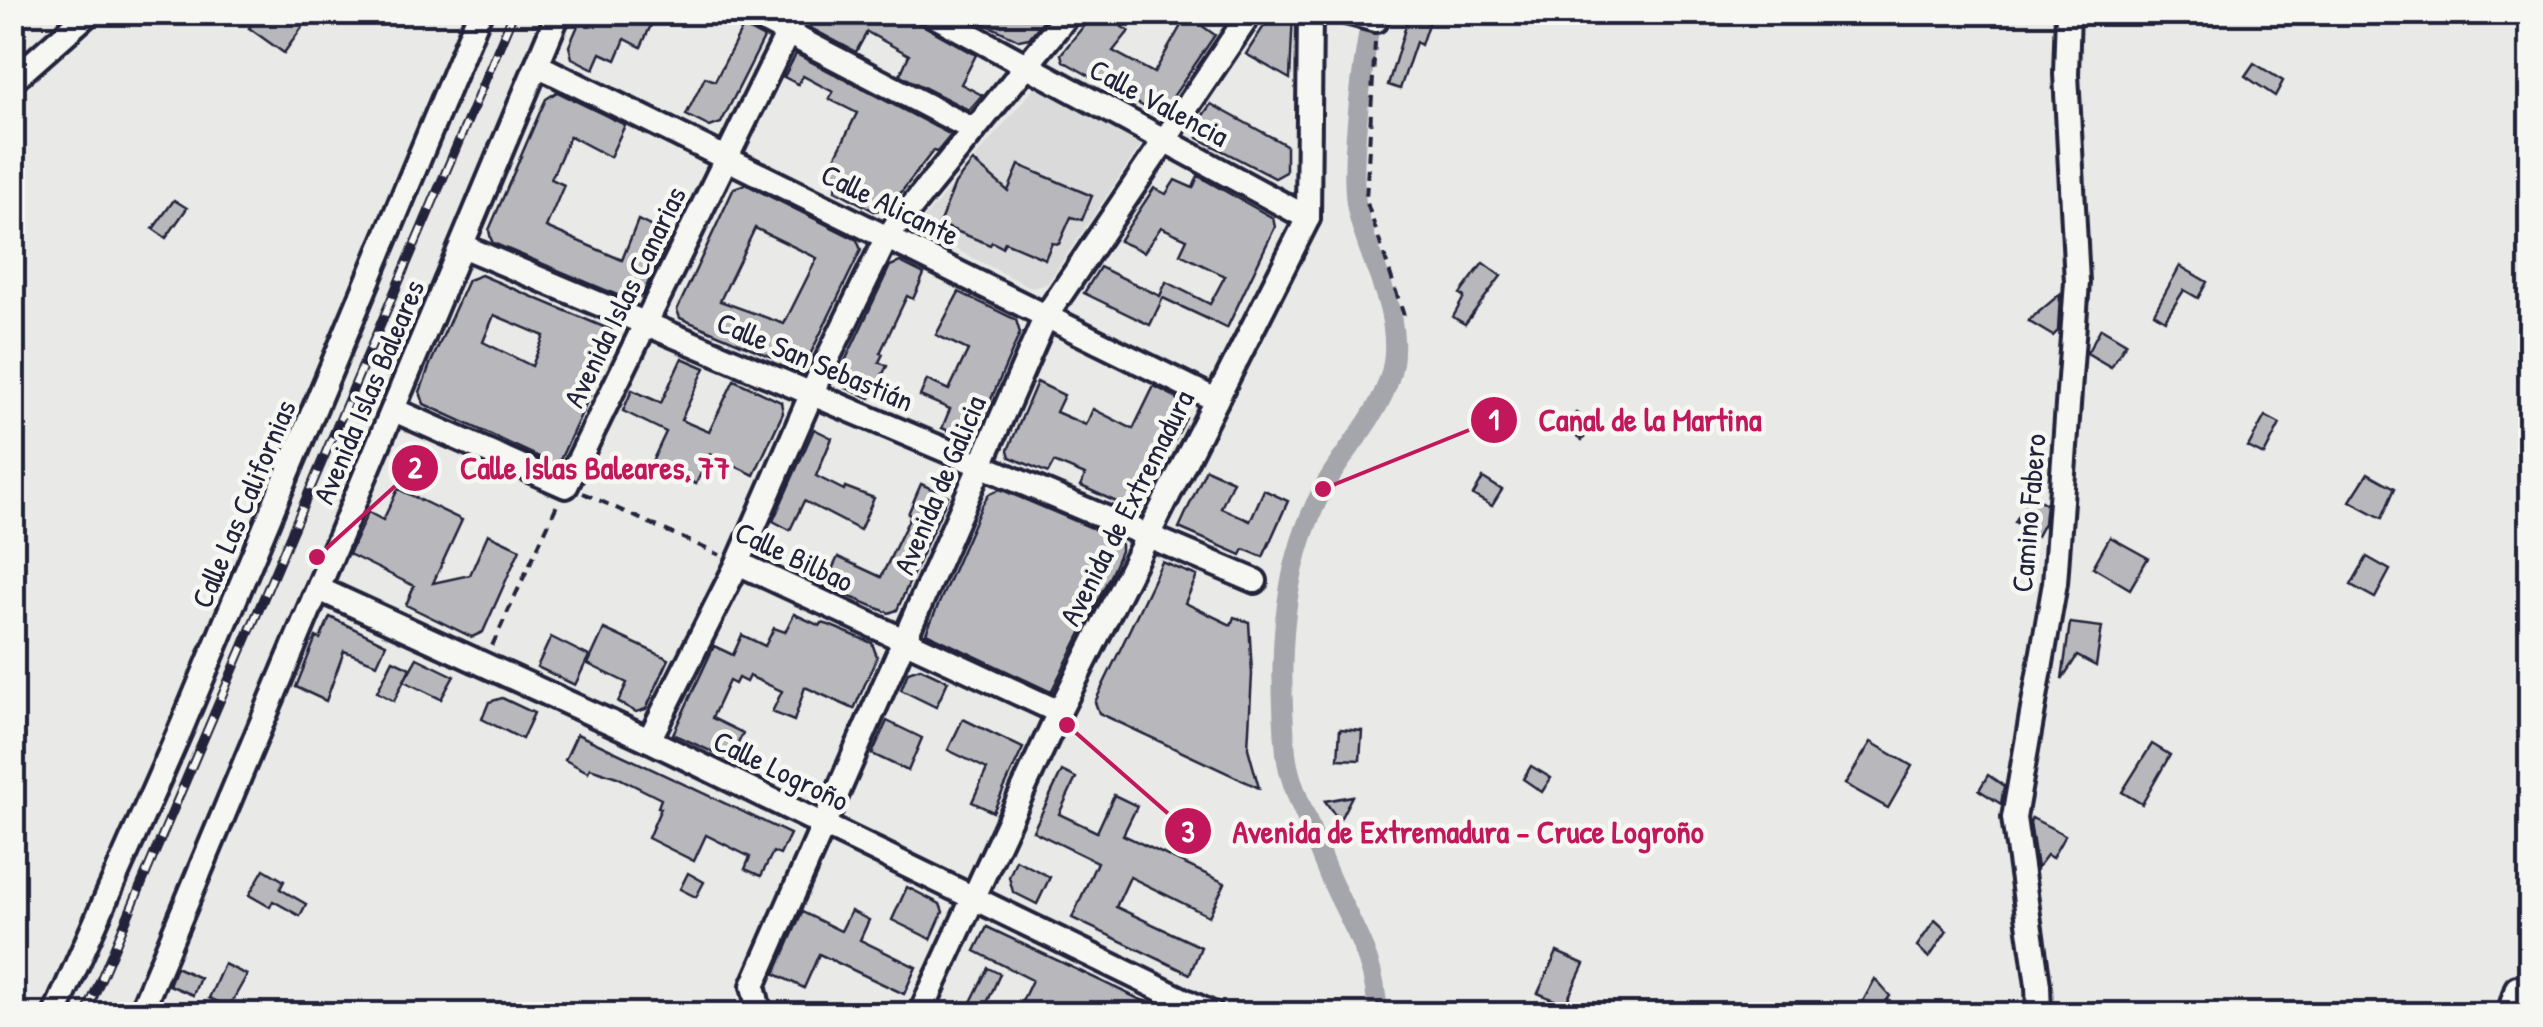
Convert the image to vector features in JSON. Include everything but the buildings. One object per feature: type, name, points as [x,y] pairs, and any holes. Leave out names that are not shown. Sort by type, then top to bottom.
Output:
[{"type":"street","points":[[12,81],[90,12]]},
{"type":"street","name":"Calle Las Californias","points":[[54,1014],[248,572],[480,12]]},
{"type":"street","name":"Avenida Islas Baleares","points":[[140,1014],[559,12]]},
{"type":"street","points":[[748,12],[792,23],[974,130]]},
{"type":"street","name":"Calle Valencia","points":[[928,12],[1308,218]]},
{"type":"street","points":[[650,740],[738,563],[887,237],[1070,12]]},
{"type":"street","name":"Avenida de Galicia","points":[[760,1014],[753,986],[1046,316],[1251,12]]},
{"type":"street","name":"Avenida de Extremadura","points":[[920,1014],[1058,712],[1308,218],[1310,12]]},
{"type":"street","points":[[1346,12],[1376,20]]},
{"type":"street","name":"Camino Fabero","points":[[2038,1014],[2038,985],[2014,818],[2055,584],[2076,300],[2066,74],[2068,12]]},
{"type":"street","name":"Avenida Islas Canarias","points":[[566,486],[792,23]]},
{"type":"street","name":"Calle Alicante","points":[[537,65],[1216,400]]},
{"type":"street","name":"Calle San Sebastián","points":[[462,246],[1255,581]]},
{"type":"street","points":[[394,410],[566,486]]},
{"type":"street","name":"Calle Bilbao","points":[[738,563],[1058,712]]},
{"type":"street","name":"Calle Logroño","points":[[319,589],[650,740],[1212,1014]]},
{"type":"street","points":[[2509,1014],[2518,988]]},
{"type":"path","points":[[1376,20],[1366,200],[1406,322]]},
{"type":"path","points":[[484,664],[566,486]]},
{"type":"path","name":"Calle Bilbao","points":[[566,486],[738,563]]},
{"type":"shaded area","points":[[1035,87],[1141,145],[1047,284],[1032,288],[926,234],[922,221]]},
{"type":"waterway","points":[[1368,36],[1357,124],[1355,192],[1362,228],[1388,304],[1393,363],[1374,412],[1333,472],[1309,518],[1298,550],[1285,617],[1282,685],[1291,778],[1368,961],[1377,1014]]},
{"type":"railway","points":[[86,1014],[514,12]]},
{"type":"place","name":"Canal de la Martina","points":[[1323,489]]},
{"type":"place","name":"Calle Islas Baleares, 77","points":[[317,557]]},
{"type":"place","name":"Avenida de Extremadura - Cruce Logroño","points":[[1067,725]]}]
